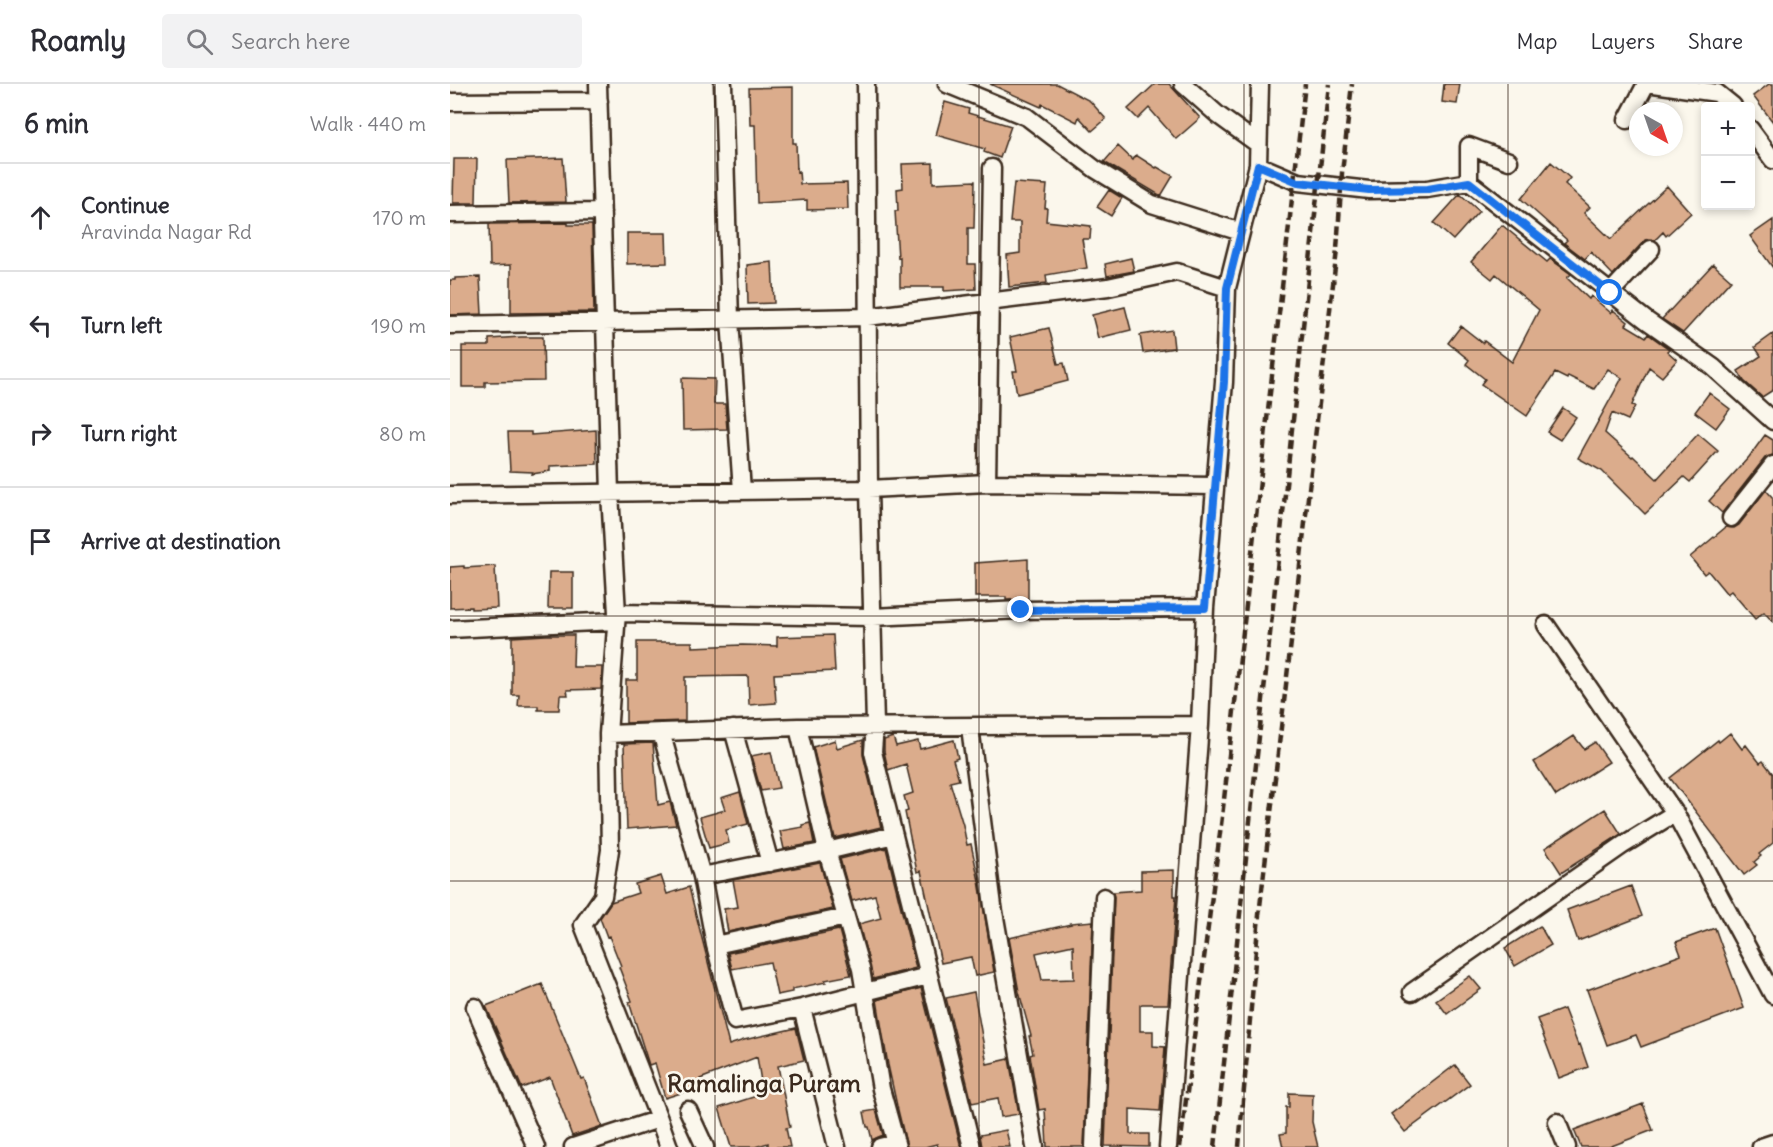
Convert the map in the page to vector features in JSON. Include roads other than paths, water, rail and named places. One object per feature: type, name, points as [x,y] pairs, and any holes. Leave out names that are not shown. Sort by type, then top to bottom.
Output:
[{"type":"street","points":[[598,84],[610,493],[617,617],[608,734],[610,850],[603,896],[583,926],[669,1147]]},
{"type":"street","points":[[723,84],[730,321],[742,491]]},
{"type":"street","points":[[866,84],[869,489],[875,725],[873,752],[972,1147]]},
{"type":"street","points":[[947,84],[1027,117],[1095,169],[1152,204],[1241,232]]},
{"type":"street","points":[[1183,84],[1218,115],[1258,144]]},
{"type":"street","points":[[1168,1147],[1200,725],[1205,608],[1224,382],[1227,288],[1258,165],[1260,84]]},
{"type":"street","points":[[1627,120],[1646,84]]},
{"type":"street","points":[[1654,84],[1715,89],[1729,102]]},
{"type":"street","points":[[450,102],[599,101]]},
{"type":"street","points":[[1755,136],[1773,160]]},
{"type":"street","points":[[1469,182],[1469,146],[1509,161]]},
{"type":"street","points":[[1258,165],[1298,182],[1369,190],[1428,189],[1469,182],[1610,293],[1713,367],[1773,422]]},
{"type":"street","points":[[987,483],[992,168]]},
{"type":"street","points":[[450,214],[602,212]]},
{"type":"street","points":[[1610,293],[1651,249]]},
{"type":"street","points":[[450,326],[867,317],[1108,287],[1177,272],[1227,288]]},
{"type":"street","points":[[1731,518],[1773,465]]},
{"type":"street","points":[[450,495],[869,489],[987,483],[1214,486]]},
{"type":"street","points":[[450,629],[617,617],[872,616],[1021,610],[1205,608]]},
{"type":"street","points":[[1546,625],[1676,813],[1773,994]]},
{"type":"street","points":[[608,734],[875,725],[970,727],[1200,725]]},
{"type":"street","points":[[798,727],[827,851],[861,969],[891,1146]]},
{"type":"street","points":[[970,727],[993,906],[1035,1147]]},
{"type":"street","points":[[733,729],[770,863]]},
{"type":"street","points":[[661,732],[702,876],[715,945],[735,1021],[802,1008],[928,976]]},
{"type":"street","points":[[1412,992],[1623,845],[1676,813]]},
{"type":"street","points":[[702,876],[894,835]]},
{"type":"street","points":[[1094,1147],[1104,897]]},
{"type":"street","points":[[715,945],[846,917]]},
{"type":"street","points":[[475,1007],[536,1147]]},
{"type":"street","points":[[802,1008],[837,1147]]},
{"type":"street","points":[[688,1110],[705,1147]]},
{"type":"street","points":[[573,1147],[659,1119]]},
{"type":"street","points":[[1557,1122],[1567,1147]]},
{"type":"street","points":[[1761,1147],[1773,1143]]},
{"type":"railway","points":[[1180,1147],[1222,817],[1305,84]]},
{"type":"railway","points":[[1215,1147],[1329,84]]},
{"type":"railway","points":[[1239,1147],[1259,915],[1337,250],[1342,173],[1352,84]]},
{"type":"district","name":"Ramalinga Puram","points":[[764,1084]]}]
